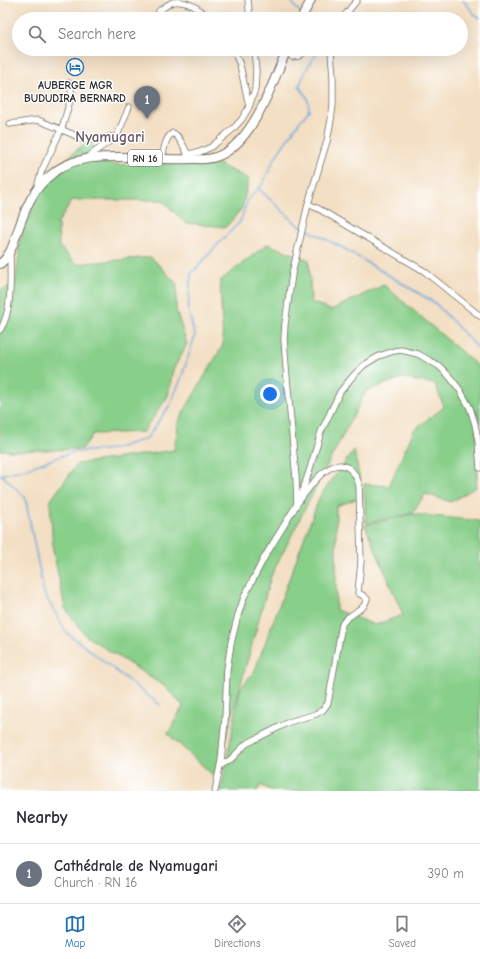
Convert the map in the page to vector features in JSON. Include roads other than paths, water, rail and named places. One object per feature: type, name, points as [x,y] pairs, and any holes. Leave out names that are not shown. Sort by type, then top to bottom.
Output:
[{"type":"main road","points":[[305,12],[311,0]]},
{"type":"main road","name":"RN 16","points":[[0,264],[10,252],[31,198],[46,178],[60,167],[74,161],[107,157],[162,159],[189,157],[207,159],[219,156],[234,146],[252,125],[268,95],[284,56]]},
{"type":"street","points":[[248,0],[249,12]]},
{"type":"street","points":[[348,12],[357,0]]},
{"type":"street","points":[[159,11],[174,2],[183,1],[189,2],[203,12]]},
{"type":"street","points":[[236,56],[240,66],[249,107]]},
{"type":"street","points":[[162,159],[167,139],[170,134],[176,134],[189,157],[211,147],[233,129],[242,119],[249,107],[255,89],[255,56]]},
{"type":"street","points":[[297,504],[284,339],[286,312],[292,274],[303,224],[331,120],[333,105],[332,56]]},
{"type":"street","points":[[37,189],[42,170],[61,129],[72,94],[69,83]]},
{"type":"street","points":[[86,159],[116,136],[129,107]]},
{"type":"street","points":[[10,124],[38,120],[84,140],[116,136]]},
{"type":"street","points":[[308,204],[424,271],[480,316]]},
{"type":"street","points":[[0,330],[4,323],[10,298],[10,252]]},
{"type":"street","points":[[297,504],[308,475],[321,432],[340,392],[364,365],[379,356],[394,351],[401,350],[418,354],[439,366],[460,390],[470,408],[475,424],[480,468]]},
{"type":"street","points":[[215,791],[221,765],[227,670],[231,643],[244,597],[264,558],[310,484],[324,471],[337,465],[344,465],[353,471],[357,477],[359,485],[362,561],[358,593],[367,599],[364,606],[346,619],[342,624],[328,703],[323,710],[316,714],[289,722],[246,744],[230,760],[221,765]]},
{"type":"waterway","points":[[291,0],[300,12]]},
{"type":"waterway","points":[[463,0],[477,17],[480,18]]},
{"type":"waterway","points":[[0,475],[22,470],[73,452],[115,449],[147,438],[170,405],[181,379],[195,336],[188,310],[191,274],[240,222],[248,199],[262,185],[276,156],[309,110],[308,99],[299,86],[309,64],[315,56]]},
{"type":"waterway","points":[[259,189],[298,225],[301,226]]},
{"type":"waterway","points":[[304,228],[343,248],[435,303],[480,350]]},
{"type":"waterway","points":[[2,475],[25,497],[44,593],[66,632],[160,705]]},
{"type":"place","name":"AUBERGE MGR BUDUDIRA BERNARD","points":[[75,67]]},
{"type":"place","name":"Cathédrale de Nyamugari","points":[[147,119]]},
{"type":"district","name":"Nyamugari","points":[[110,137]]}]
